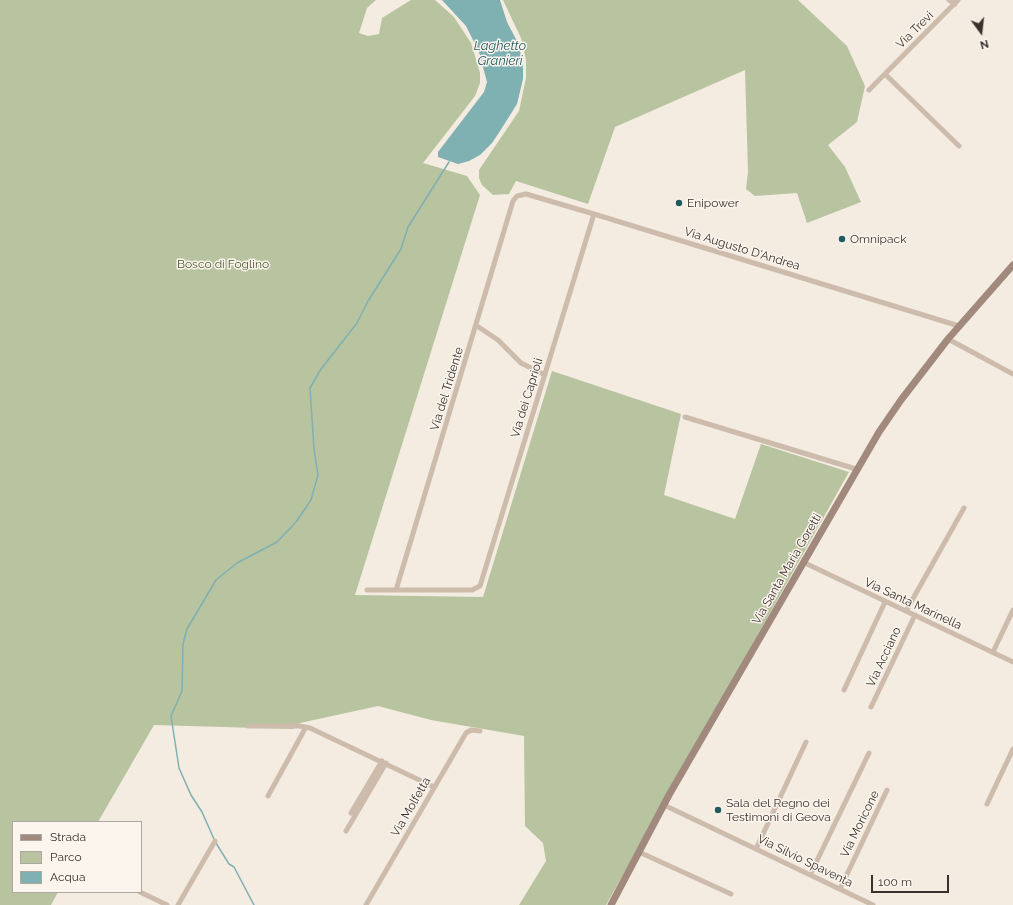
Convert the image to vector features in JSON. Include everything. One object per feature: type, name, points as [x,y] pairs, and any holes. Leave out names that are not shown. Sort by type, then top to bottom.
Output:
[{"type":"main road","name":"Via Santa Maria Goretti","points":[[611,905],[664,805],[805,563],[856,469],[894,411],[948,339],[1013,265]]},
{"type":"street","points":[[949,0],[956,2]]},
{"type":"street","name":"Via Trevi","points":[[869,90],[956,2]]},
{"type":"street","points":[[885,74],[960,146]]},
{"type":"street","name":"Via Augusto D'Andrea","points":[[519,195],[527,194],[959,326]]},
{"type":"street","name":"Via del Tridente","points":[[396,590],[513,201],[519,195]]},
{"type":"street","name":"Via dei Caprioli","points":[[396,590],[472,590],[478,588],[594,214]]},
{"type":"street","points":[[476,326],[498,340],[521,363],[545,375]]},
{"type":"street","points":[[948,339],[1013,374]]},
{"type":"street","points":[[685,417],[856,469]]},
{"type":"street","points":[[906,612],[964,508]]},
{"type":"street","name":"Via Santa Marinella","points":[[805,563],[1013,662]]},
{"type":"street","points":[[367,590],[396,590]]},
{"type":"street","points":[[844,690],[885,602]]},
{"type":"street","points":[[993,652],[1013,610]]},
{"type":"street","name":"Via Acciano","points":[[871,707],[915,615]]},
{"type":"street","points":[[248,726],[306,727],[384,762],[434,787]]},
{"type":"street","points":[[268,796],[306,727]]},
{"type":"street","name":"Via Molfetta","points":[[366,905],[466,732],[471,730],[480,730]]},
{"type":"street","points":[[756,849],[806,742]]},
{"type":"street","points":[[987,804],[1013,749]]},
{"type":"street","points":[[810,875],[869,753]]},
{"type":"street","points":[[352,813],[384,762]]},
{"type":"street","points":[[346,831],[384,762]]},
{"type":"street","name":"Via Moricone","points":[[840,889],[887,790]]},
{"type":"street","name":"Via Silvio Spaventa","points":[[664,805],[873,905]]},
{"type":"street","points":[[178,905],[215,841]]},
{"type":"street","points":[[639,852],[731,894]]},
{"type":"street","points":[[142,893],[167,905]]},
{"type":"green space","name":"Bosco di Foglino","points":[[0,0],[376,0],[367,8],[359,33],[368,36],[379,34],[382,18],[411,0],[435,0],[454,17],[471,43],[480,73],[480,83],[475,96],[423,163],[467,176],[480,195],[355,595],[483,597],[552,371],[681,414],[664,495],[735,519],[761,444],[849,472],[606,905],[519,905],[546,861],[543,843],[525,826],[524,736],[431,720],[378,706],[300,723],[293,729],[154,725],[99,821],[12,821],[12,893],[57,893],[51,905],[0,905]]},
{"type":"green space","points":[[503,0],[798,0],[847,46],[865,86],[857,122],[828,145],[845,167],[861,202],[807,223],[797,193],[755,196],[746,189],[748,172],[745,70],[615,127],[588,204],[516,181],[509,194],[493,195],[482,185],[479,178],[479,170],[519,111],[526,78],[526,60],[521,38]]},
{"type":"water","name":"Laghetto Granieri","points":[[442,0],[500,0],[507,22],[519,45],[523,68],[523,79],[517,104],[492,143],[480,155],[469,161],[458,164],[438,157],[438,152],[484,92],[487,82],[479,52],[466,26]]},
{"type":"waterway","points":[[214,839],[179,768],[171,716],[182,691],[183,644],[187,629],[216,580],[237,563],[277,542],[296,522],[311,500],[318,475],[314,449],[310,388],[321,369],[357,323],[368,301],[401,249],[408,227],[449,162]]},
{"type":"waterway","points":[[216,843],[229,864],[234,867],[254,905]]},
{"type":"place","name":"Enipower","points":[[679,203]]},
{"type":"place","name":"Omnipack","points":[[842,239]]},
{"type":"place","name":"Sala del Regno dei Testimoni di Geova","points":[[718,810]]}]
